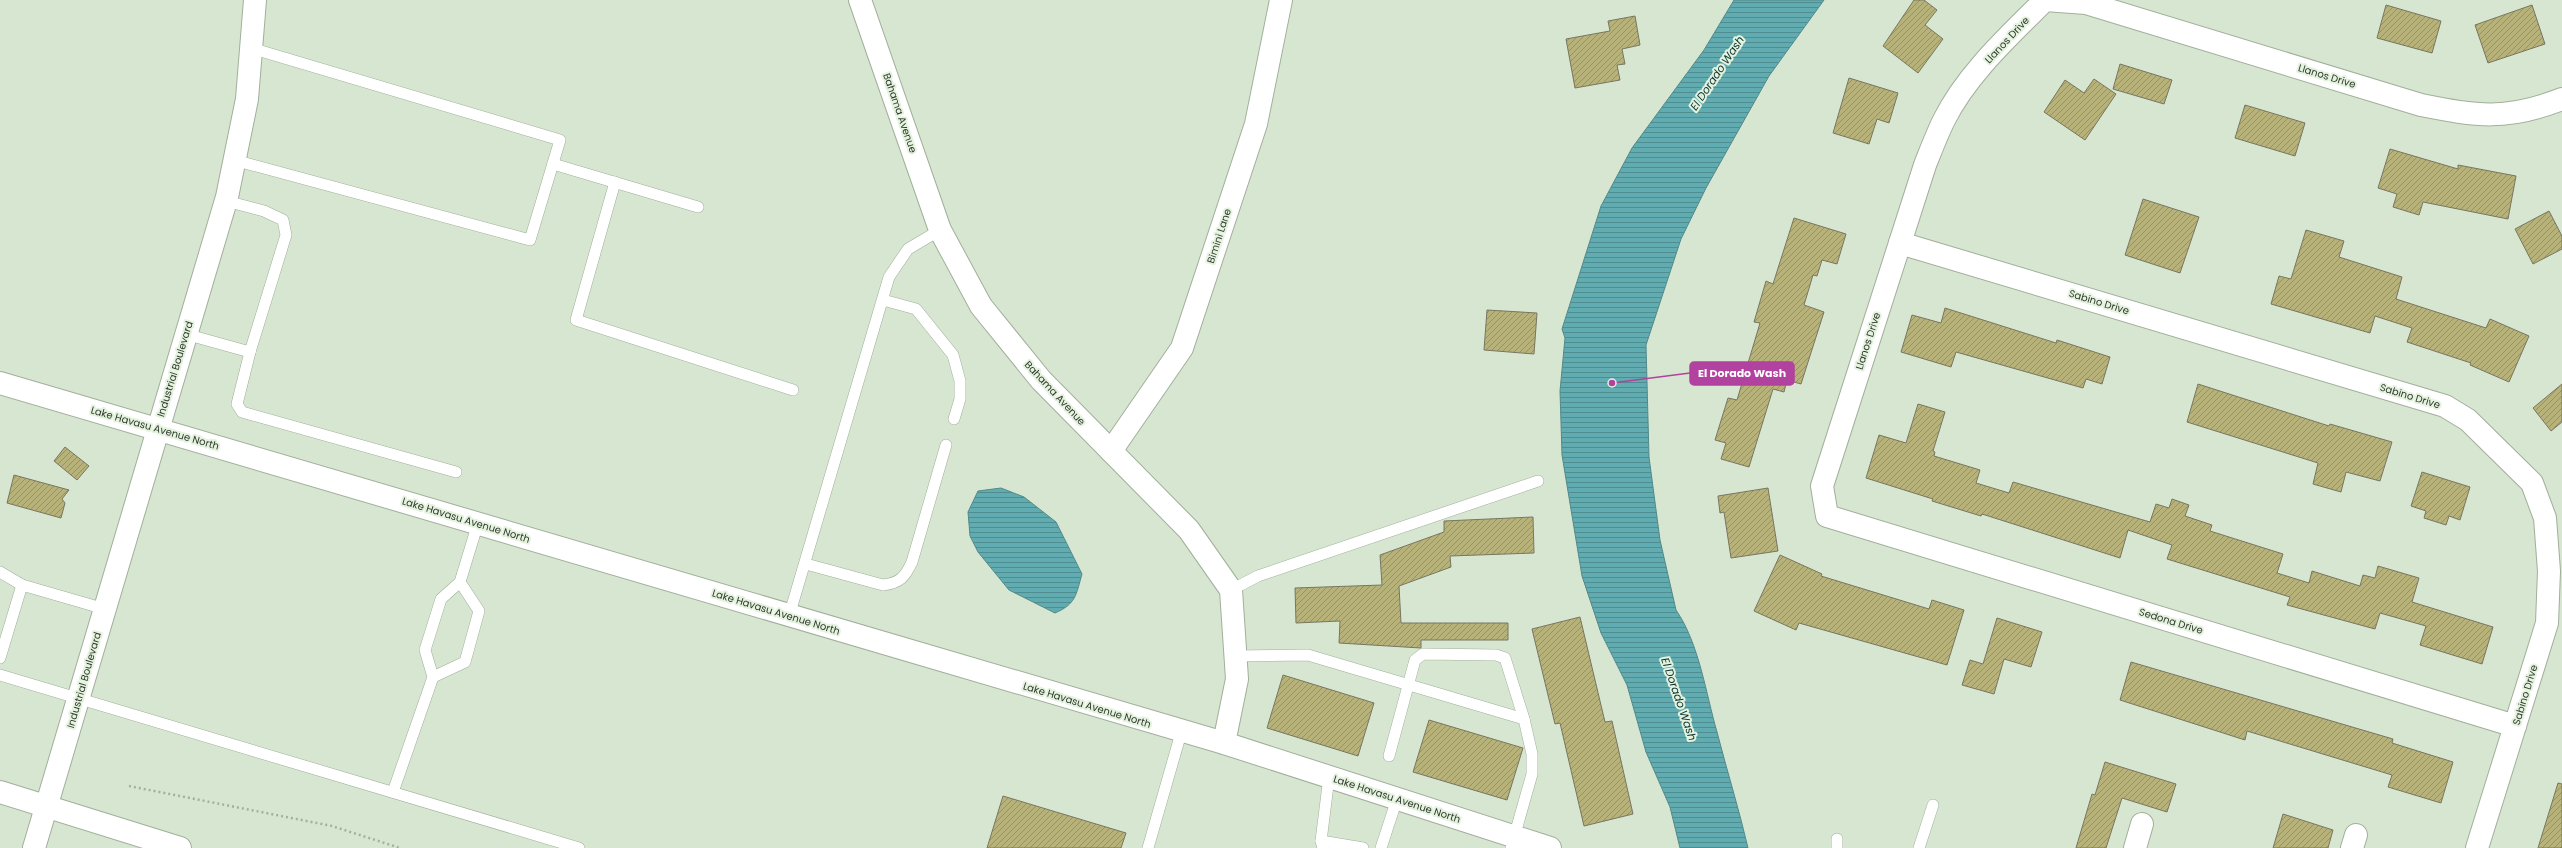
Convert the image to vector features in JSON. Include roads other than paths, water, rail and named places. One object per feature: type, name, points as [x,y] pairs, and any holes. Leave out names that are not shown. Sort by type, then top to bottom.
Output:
[{"type":"main road","name":"Industrial Boulevard","points":[[34,848],[106,609],[157,428],[226,201],[247,99],[255,0]]},
{"type":"main road","name":"Bahama Avenue","points":[[860,0],[940,230],[981,306],[1041,380],[1189,530],[1231,590]]},
{"type":"main road","name":"Bimini Lane","points":[[1111,451],[1182,348],[1256,124],[1280,0]]},
{"type":"main road","name":"Llanos Drive","points":[[1827,516],[1822,486],[1925,165],[1945,119],[1972,78],[2015,30],[2045,0],[2086,3],[2420,105],[2494,116],[2533,110],[2562,100]]},
{"type":"main road","name":"Sabino Drive","points":[[1900,243],[2445,406],[2468,420],[2532,483],[2545,518],[2549,571],[2547,623],[2477,848]]},
{"type":"main road","name":"Lake Havasu Avenue North","points":[[0,383],[157,428],[1181,733],[1224,743],[1397,799],[1513,842],[1550,848]]},
{"type":"main road","name":"Sedona Drive","points":[[1827,516],[2515,726]]},
{"type":"main road","points":[[1224,743],[1237,678],[1231,590]]},
{"type":"main road","points":[[0,792],[180,848]]},
{"type":"main road","points":[[2135,848],[2142,824]]},
{"type":"lane","points":[[234,160],[530,240],[560,140],[251,48]]},
{"type":"lane","points":[[553,164],[698,206]]},
{"type":"lane","points":[[615,182],[576,320],[793,390]]},
{"type":"lane","points":[[226,201],[264,211],[283,220],[286,236],[250,352],[237,404],[242,412],[456,472]]},
{"type":"lane","points":[[789,616],[806,564],[889,276],[908,249],[940,230]]},
{"type":"lane","points":[[882,300],[916,309],[953,354],[960,381],[960,399],[954,419]]},
{"type":"lane","points":[[185,334],[250,352]]},
{"type":"lane","points":[[806,564],[883,585],[896,584],[905,576],[912,562],[946,445]]},
{"type":"lane","points":[[1231,590],[1258,576],[1538,481]]},
{"type":"lane","points":[[393,792],[433,677],[425,650],[441,599],[460,582],[478,524]]},
{"type":"lane","points":[[0,572],[22,585],[106,609]]},
{"type":"lane","points":[[433,677],[465,662],[479,611],[460,582]]},
{"type":"lane","points":[[0,658],[22,585]]},
{"type":"lane","points":[[1389,756],[1415,660],[1424,654],[1496,655],[1505,658],[1524,719],[1532,754],[1532,774],[1513,842]]},
{"type":"lane","points":[[1236,656],[1308,655],[1524,719]]},
{"type":"lane","points":[[0,675],[80,697],[579,848]]},
{"type":"lane","points":[[1148,848],[1181,733]]},
{"type":"lane","points":[[1329,777],[1322,844],[1363,848]]},
{"type":"lane","points":[[1381,848],[1397,799]]},
{"type":"lane","points":[[1919,848],[1933,805]]},
{"type":"water","points":[[1734,0],[1824,0],[1769,76],[1706,188],[1681,239],[1646,345],[1649,457],[1660,540],[1676,610],[1691,638],[1701,669],[1748,848],[1680,848],[1670,807],[1646,752],[1627,685],[1601,633],[1582,576],[1562,455],[1560,391],[1565,338],[1562,329],[1601,206],[1632,148],[1704,50]]},
{"type":"water","points":[[1001,488],[1024,497],[1056,522],[1082,574],[1074,598],[1062,610],[1055,613],[1009,590],[978,552],[970,536],[968,512],[978,491]]},
{"type":"place","name":"El Dorado Wash","points":[[1612,383]]}]
